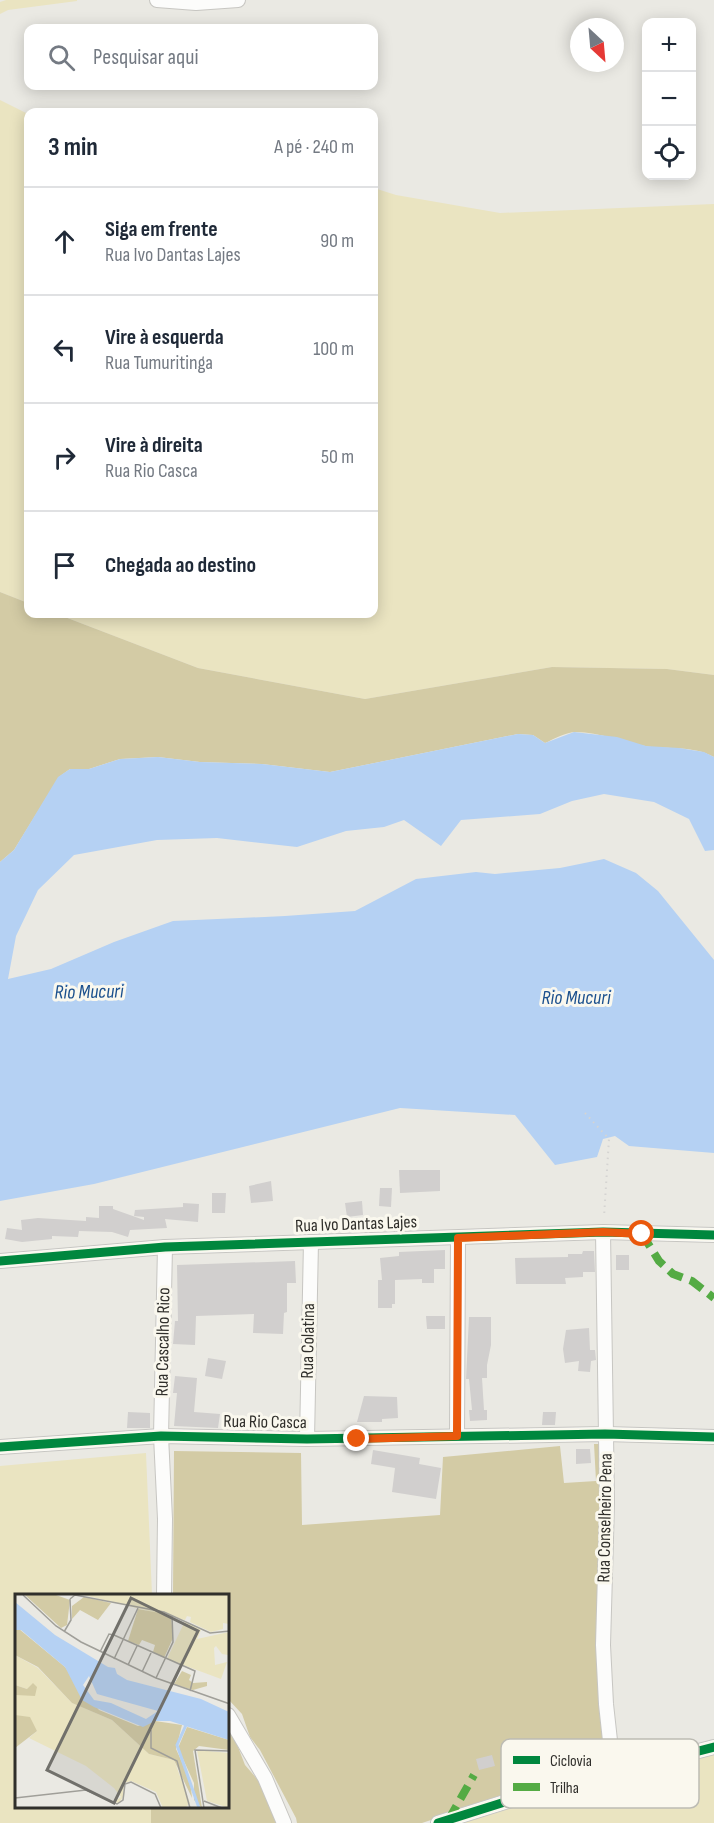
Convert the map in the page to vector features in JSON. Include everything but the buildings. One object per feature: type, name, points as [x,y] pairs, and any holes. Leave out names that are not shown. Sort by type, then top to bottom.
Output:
[{"type":"street","points":[[157,0],[196,3],[238,0]]},
{"type":"street","name":"Rua Ivo Dantas Lajes","points":[[0,1261],[165,1247],[603,1232],[714,1235]]},
{"type":"street","name":"Rua Conselheiro Pena","points":[[603,1232],[607,1503],[603,1645],[610,1739]]},
{"type":"street","points":[[457,1436],[458,1238]]},
{"type":"street","name":"Rua Colatina","points":[[307,1440],[310,1242]]},
{"type":"street","name":"Rua Cascalho Rico","points":[[164,1594],[165,1519],[160,1436],[165,1247]]},
{"type":"street","name":"Rua Rio Casca","points":[[0,1447],[160,1436],[307,1440],[530,1434],[714,1437]]},
{"type":"street","points":[[230,1718],[265,1778],[284,1823]]},
{"type":"street","points":[[699,1751],[714,1747]]},
{"type":"street","points":[[438,1823],[501,1803]]},
{"type":"path","points":[[585,1113],[609,1139],[603,1232]]},
{"type":"shaded area","points":[[6,0],[77,1],[8,10],[0,14],[0,2]]},
{"type":"shaded area","points":[[0,100],[24,112],[24,601],[0,592]]},
{"type":"shaded area","points":[[378,189],[396,195],[500,213],[714,204],[714,675],[667,669],[552,667],[365,699],[198,668],[67,618],[378,618]]},
{"type":"shaded area","points":[[0,592],[24,601],[24,618],[67,618],[198,668],[365,699],[552,667],[667,669],[714,675],[714,757],[697,751],[645,746],[602,735],[572,732],[545,743],[533,735],[518,734],[330,772],[262,764],[200,762],[158,757],[120,759],[89,769],[70,769],[59,777],[14,850],[0,862]]},
{"type":"shaded area","points":[[594,1444],[602,1444],[603,1496],[597,1608],[600,1702],[604,1739],[501,1739],[501,1797],[422,1823],[297,1823],[260,1750],[250,1737],[242,1714],[230,1701],[230,1594],[173,1594],[174,1451],[301,1453],[302,1525],[440,1515],[443,1457],[560,1446],[564,1483],[596,1481]]},
{"type":"shaded area","points":[[146,1453],[152,1594],[15,1594],[15,1808],[151,1808],[151,1823],[0,1823],[0,1466]]},
{"type":"shaded area","points":[[230,1730],[245,1765],[264,1787],[280,1823],[151,1823],[151,1808],[230,1808]]},
{"type":"shaded area","points":[[714,1754],[714,1823],[455,1823],[501,1808],[699,1808],[699,1758]]},
{"type":"water","name":"Rio Mucuri","points":[[574,732],[617,737],[646,746],[704,752],[714,757],[714,850],[705,851],[689,819],[654,802],[604,794],[572,801],[540,814],[461,820],[441,846],[404,820],[384,827],[346,831],[297,847],[217,838],[157,840],[74,855],[38,890],[16,936],[8,979],[51,969],[114,942],[173,921],[355,911],[416,879],[476,872],[495,874],[560,868],[604,859],[636,873],[658,891],[714,960],[714,1153],[629,1146],[615,1136],[603,1139],[597,1157],[555,1165],[515,1115],[400,1108],[94,1184],[0,1201],[0,862],[14,850],[58,777],[70,769],[89,769],[120,759],[158,757],[200,762],[262,764],[330,772],[518,734],[533,735],[545,743]]},
{"type":"marked path","points":[[642,1234],[659,1261],[673,1274],[692,1281],[714,1298]]},
{"type":"marked path","points":[[449,1819],[474,1775]]},
{"type":"cycle path","points":[[0,1261],[165,1247],[603,1232],[714,1235]]},
{"type":"cycle path","points":[[0,1447],[161,1436],[307,1439],[605,1434],[714,1437]]},
{"type":"cycle path","points":[[699,1751],[714,1747]]},
{"type":"cycle path","points":[[438,1823],[501,1803]]},
{"type":"route","points":[[357,1439],[457,1436],[458,1238],[603,1232],[642,1234]]}]
